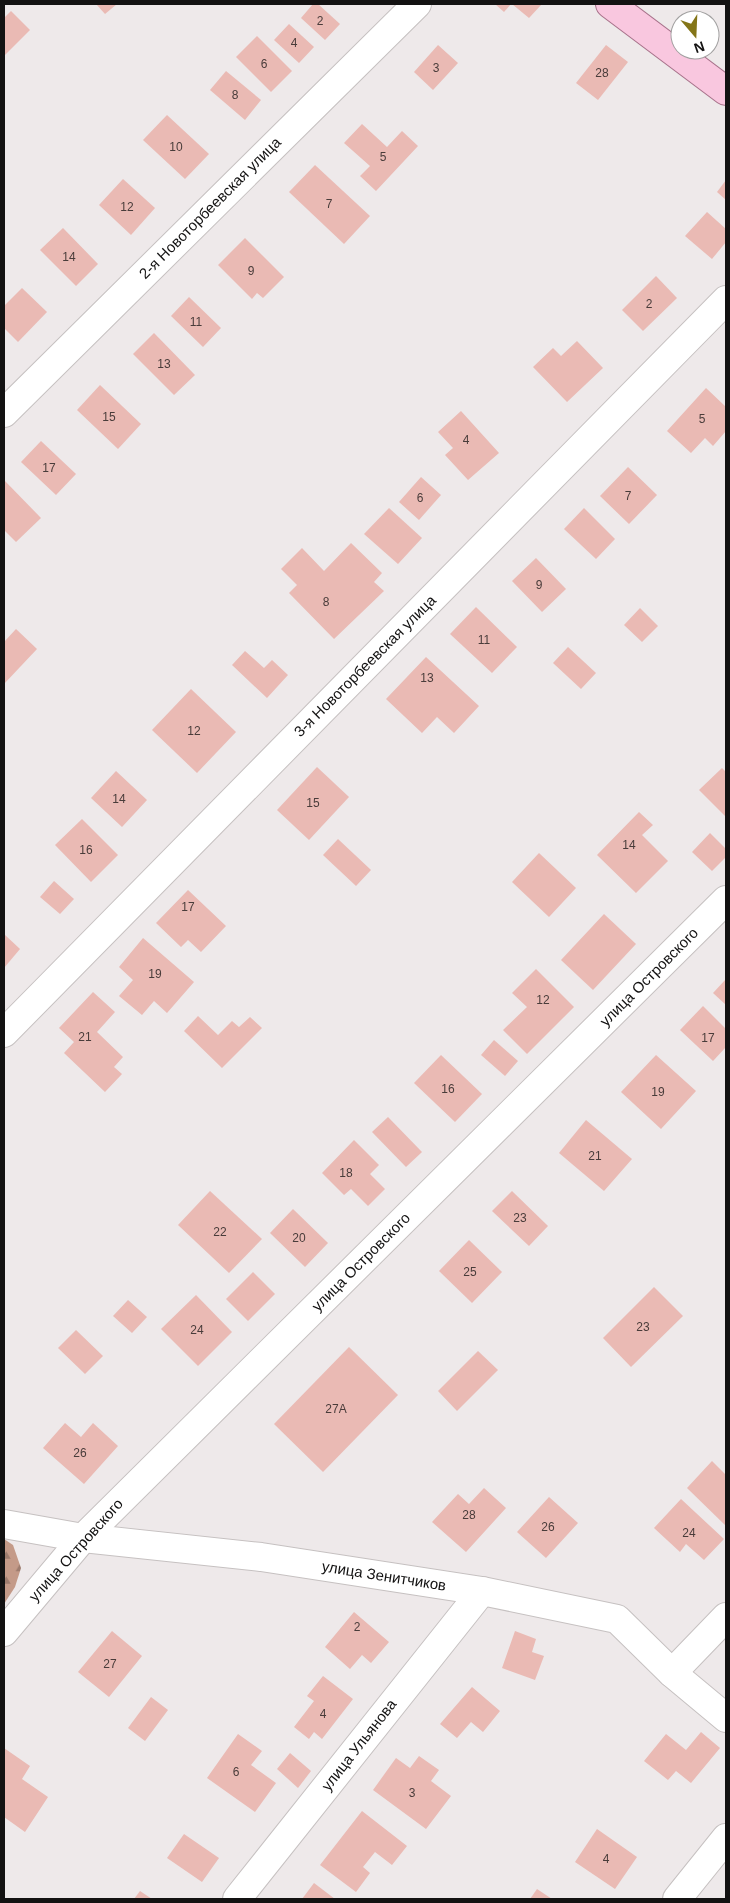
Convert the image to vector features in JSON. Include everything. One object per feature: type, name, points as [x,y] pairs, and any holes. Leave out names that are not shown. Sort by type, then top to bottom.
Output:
[{"type":"main road","points":[[610,4],[726,91]]},
{"type":"street","name":"2-я Новоторбеевская улица","points":[[4,413],[417,4]]},
{"type":"street","name":"3-я Новоторбеевская улица","points":[[4,1033],[726,300]]},
{"type":"street","name":"улица Островского","points":[[4,1632],[83,1538],[726,900]]},
{"type":"street","name":"улица Зенитчиков","points":[[4,1524],[83,1538],[261,1557],[482,1591],[617,1619],[672,1673],[726,1718]]},
{"type":"street","name":"улица Ульянова","points":[[237,1899],[482,1591]]},
{"type":"street","points":[[672,1673],[726,1617]]},
{"type":"street","points":[[677,1899],[726,1838]]},
{"type":"green space","points":[[4,1539],[13,1545],[21,1568],[15,1587],[4,1604]]},
{"type":"building","points":[[96,4],[117,4],[105,14]]},
{"type":"building","points":[[313,4],[318,4],[340,24],[325,40],[301,18]]},
{"type":"building","points":[[495,4],[511,4],[504,12]]},
{"type":"building","points":[[512,4],[542,4],[529,18]]},
{"type":"building","points":[[11,11],[30,30],[4,56],[4,18]]},
{"type":"building","points":[[289,24],[314,47],[299,63],[274,40]]},
{"type":"building","points":[[257,36],[292,71],[271,92],[236,57]]},
{"type":"building","points":[[438,45],[458,63],[433,90],[414,72]]},
{"type":"building","points":[[606,45],[628,62],[598,100],[576,83]]},
{"type":"building","points":[[226,71],[261,100],[245,120],[210,90]]},
{"type":"building","points":[[167,115],[209,154],[185,179],[143,140]]},
{"type":"building","points":[[362,124],[387,147],[402,131],[418,146],[376,191],[360,176],[370,166],[344,143]]},
{"type":"building","points":[[315,165],[370,216],[344,244],[289,192]]},
{"type":"building","points":[[123,179],[155,208],[131,235],[99,205]]},
{"type":"building","points":[[726,180],[726,200],[717,192]]},
{"type":"building","points":[[707,212],[726,229],[726,242],[712,259],[685,236]]},
{"type":"building","points":[[63,228],[98,264],[76,286],[40,250]]},
{"type":"building","points":[[245,238],[284,277],[263,298],[257,293],[252,299],[218,265]]},
{"type":"building","points":[[656,276],[677,298],[643,331],[622,310]]},
{"type":"building","points":[[22,288],[47,312],[18,342],[4,328],[4,306]]},
{"type":"building","points":[[189,297],[221,328],[203,347],[171,316]]},
{"type":"building","points":[[154,333],[195,375],[174,395],[133,354]]},
{"type":"building","points":[[577,341],[603,368],[567,402],[533,367],[553,348],[561,356]]},
{"type":"building","points":[[100,385],[141,424],[118,449],[77,410]]},
{"type":"building","points":[[706,388],[726,407],[726,431],[713,446],[705,438],[691,453],[667,431]]},
{"type":"building","points":[[461,411],[499,453],[468,480],[445,455],[453,448],[438,432]]},
{"type":"building","points":[[41,441],[76,474],[56,495],[21,462]]},
{"type":"building","points":[[628,467],[657,495],[629,524],[600,496]]},
{"type":"building","points":[[421,477],[441,495],[419,520],[399,502]]},
{"type":"building","points":[[4,480],[41,518],[16,542],[4,530]]},
{"type":"building","points":[[389,508],[422,538],[398,564],[364,534]]},
{"type":"building","points":[[584,508],[615,539],[596,559],[564,529]]},
{"type":"building","points":[[351,543],[382,573],[374,582],[384,591],[334,639],[289,593],[297,585],[281,569],[302,548],[324,571]]},
{"type":"building","points":[[536,558],[566,589],[542,612],[512,581]]},
{"type":"building","points":[[476,607],[517,647],[492,673],[450,634]]},
{"type":"building","points":[[640,608],[658,626],[642,642],[624,625]]},
{"type":"building","points":[[16,629],[37,649],[4,684],[4,642]]},
{"type":"building","points":[[568,647],[596,673],[581,689],[553,663]]},
{"type":"building","points":[[245,651],[264,668],[272,660],[288,675],[267,698],[232,665]]},
{"type":"building","points":[[426,657],[479,706],[454,733],[437,717],[422,733],[386,699]]},
{"type":"building","points":[[191,689],[236,732],[197,773],[152,730]]},
{"type":"building","points":[[317,767],[349,797],[309,840],[277,810]]},
{"type":"building","points":[[722,768],[726,772],[726,817],[699,790]]},
{"type":"building","points":[[116,771],[147,800],[122,827],[91,798]]},
{"type":"building","points":[[639,812],[653,825],[642,835],[668,861],[636,893],[597,855]]},
{"type":"building","points":[[82,819],[118,855],[91,882],[55,845]]},
{"type":"building","points":[[710,833],[726,849],[726,857],[712,871],[692,852]]},
{"type":"building","points":[[338,839],[371,870],[356,886],[323,855]]},
{"type":"building","points":[[539,853],[576,888],[549,917],[512,882]]},
{"type":"building","points":[[54,881],[74,899],[60,914],[40,897]]},
{"type":"building","points":[[188,890],[226,926],[201,952],[188,940],[181,947],[156,923]]},
{"type":"building","points":[[604,914],[636,944],[593,990],[561,960]]},
{"type":"building","points":[[4,934],[20,949],[4,968]]},
{"type":"building","points":[[143,938],[194,982],[167,1013],[154,1001],[142,1015],[119,996],[133,980],[119,967]]},
{"type":"building","points":[[536,969],[574,1007],[527,1054],[503,1030],[527,1007],[512,993]]},
{"type":"building","points":[[726,979],[726,1005],[713,993]]},
{"type":"building","points":[[93,992],[115,1012],[97,1032],[123,1057],[114,1067],[122,1074],[105,1092],[64,1053],[74,1042],[59,1028]]},
{"type":"building","points":[[703,1006],[726,1029],[726,1047],[713,1061],[680,1030]]},
{"type":"building","points":[[198,1016],[218,1035],[232,1021],[239,1027],[250,1017],[262,1028],[222,1068],[184,1031]]},
{"type":"building","points":[[494,1040],[518,1061],[505,1076],[481,1055]]},
{"type":"building","points":[[441,1055],[482,1094],[455,1122],[414,1083]]},
{"type":"building","points":[[656,1055],[696,1091],[661,1129],[621,1092]]},
{"type":"building","points":[[388,1117],[422,1152],[406,1167],[372,1132]]},
{"type":"building","points":[[586,1120],[632,1159],[604,1191],[559,1153]]},
{"type":"building","points":[[354,1140],[379,1165],[370,1174],[385,1189],[368,1206],[351,1189],[344,1195],[322,1173]]},
{"type":"building","points":[[210,1191],[262,1239],[229,1273],[178,1225]]},
{"type":"building","points":[[512,1191],[548,1226],[529,1246],[492,1211]]},
{"type":"building","points":[[293,1209],[328,1243],[305,1267],[270,1233]]},
{"type":"building","points":[[469,1240],[502,1272],[472,1303],[439,1271]]},
{"type":"building","points":[[253,1272],[275,1294],[248,1321],[226,1299]]},
{"type":"building","points":[[654,1287],[683,1316],[631,1367],[603,1338]]},
{"type":"building","points":[[196,1295],[232,1332],[198,1366],[161,1329]]},
{"type":"building","points":[[128,1300],[147,1317],[132,1333],[113,1316]]},
{"type":"building","points":[[76,1330],[103,1356],[85,1374],[58,1348]]},
{"type":"building","points":[[349,1347],[398,1395],[323,1472],[274,1424]]},
{"type":"building","points":[[478,1351],[498,1370],[457,1411],[438,1391]]},
{"type":"building","points":[[65,1423],[81,1437],[93,1423],[118,1446],[84,1484],[43,1448]]},
{"type":"building","points":[[712,1461],[726,1475],[726,1526],[687,1488]]},
{"type":"building","points":[[484,1488],[506,1508],[466,1552],[432,1522],[458,1494],[469,1504]]},
{"type":"building","points":[[549,1497],[578,1523],[546,1558],[517,1532]]},
{"type":"building","points":[[681,1499],[724,1539],[704,1560],[686,1544],[680,1552],[654,1528]]},
{"type":"building","points":[[354,1612],[389,1642],[371,1663],[362,1655],[350,1669],[325,1647]]},
{"type":"building","points":[[112,1631],[142,1656],[109,1697],[78,1672]]},
{"type":"building","points":[[515,1631],[536,1639],[532,1652],[544,1656],[535,1680],[502,1668]]},
{"type":"building","points":[[323,1676],[353,1699],[322,1739],[314,1732],[309,1739],[294,1727],[314,1701],[307,1696]]},
{"type":"building","points":[[472,1687],[500,1711],[483,1732],[471,1722],[457,1738],[440,1724]]},
{"type":"building","points":[[151,1697],[168,1710],[145,1741],[128,1728]]},
{"type":"building","points":[[701,1732],[720,1748],[691,1783],[676,1771],[668,1780],[644,1761],[666,1734],[686,1750]]},
{"type":"building","points":[[238,1734],[262,1751],[251,1765],[276,1783],[255,1812],[207,1778]]},
{"type":"building","points":[[4,1748],[30,1766],[22,1779],[48,1797],[25,1832],[4,1817]]},
{"type":"building","points":[[290,1753],[311,1771],[298,1788],[277,1769]]},
{"type":"building","points":[[419,1756],[439,1770],[431,1781],[451,1796],[426,1829],[373,1790],[396,1758],[410,1768]]},
{"type":"building","points":[[362,1811],[407,1846],[392,1865],[375,1852],[363,1867],[370,1873],[356,1892],[320,1865]]},
{"type":"building","points":[[597,1829],[637,1857],[615,1889],[575,1862]]},
{"type":"building","points":[[184,1834],[219,1858],[202,1882],[167,1858]]},
{"type":"building","points":[[314,1883],[335,1899],[302,1899]]},
{"type":"building","points":[[537,1889],[552,1899],[530,1899]]},
{"type":"building","points":[[140,1891],[152,1899],[134,1899]]}]
